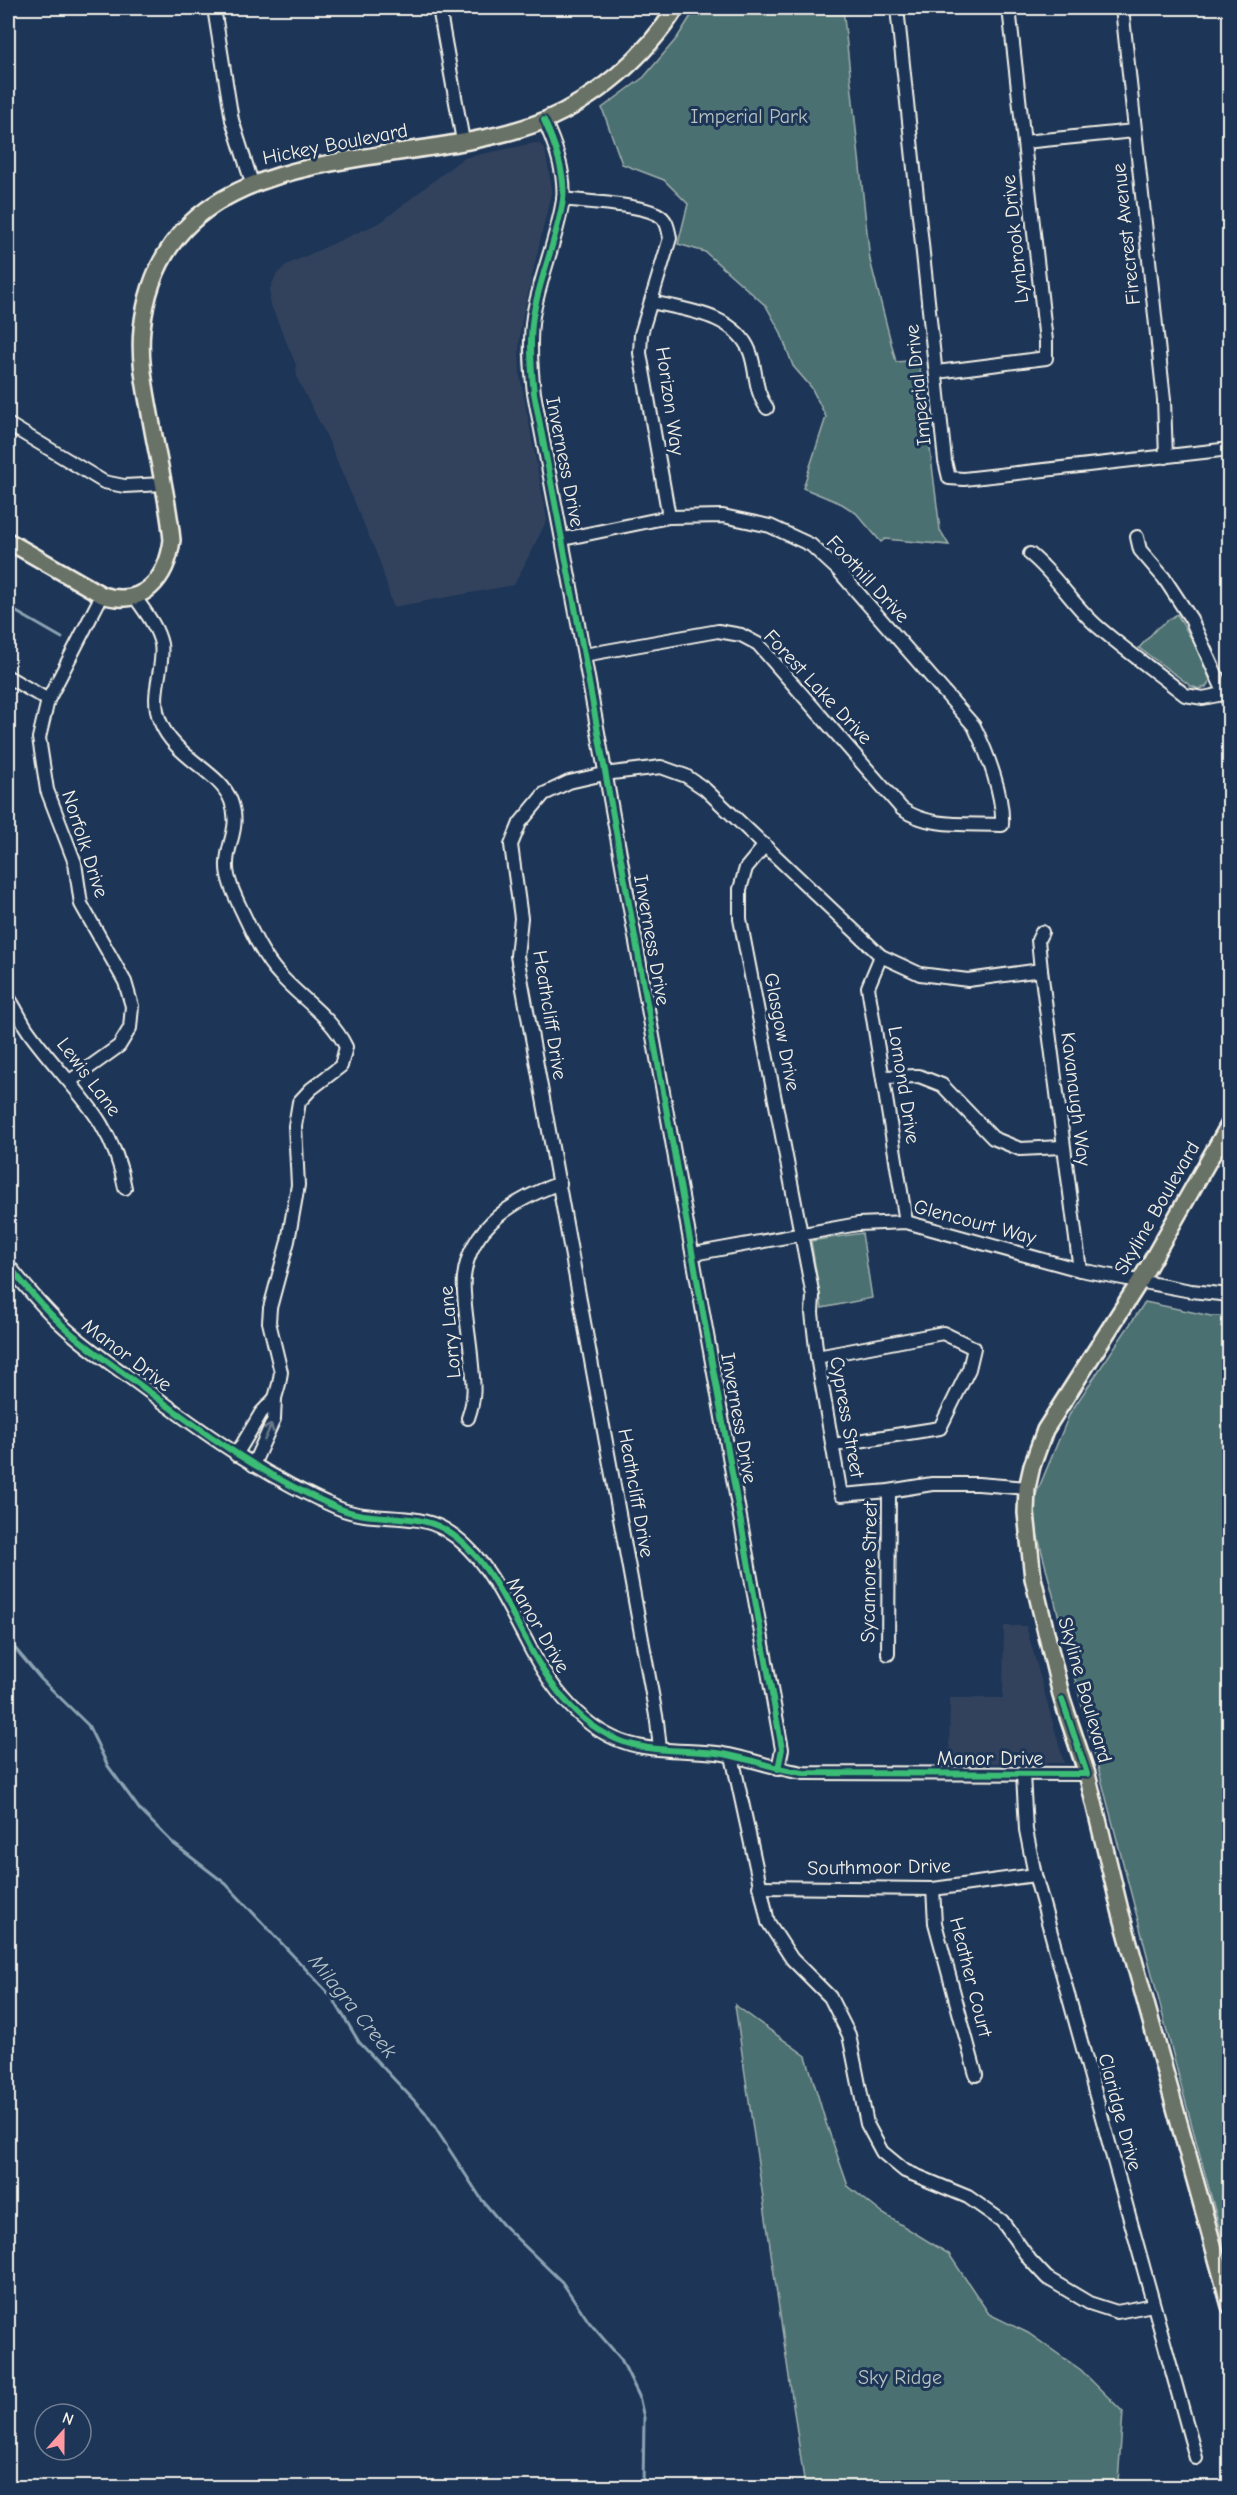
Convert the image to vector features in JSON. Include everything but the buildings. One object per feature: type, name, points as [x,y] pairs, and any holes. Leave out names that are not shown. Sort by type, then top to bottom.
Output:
[{"type":"main road","name":"Hickey Boulevard","points":[[135,597],[153,585],[164,570],[170,553],[170,526],[142,366],[142,329],[149,293],[163,260],[184,231],[214,204],[252,183],[296,170],[499,134],[544,120],[567,109],[608,82],[644,49],[676,8]]},
{"type":"main road","points":[[8,541],[102,595],[113,598],[135,597]]},
{"type":"main road","name":"Skyline Boulevard","points":[[1230,1123],[1140,1281],[1045,1430],[1027,1488],[1027,1534],[1033,1578],[1062,1699],[1087,1774],[1120,1910],[1230,2306]]},
{"type":"street","points":[[214,8],[232,120],[252,183]]},
{"type":"street","points":[[439,8],[463,141]]},
{"type":"street","name":"Imperial Drive","points":[[897,8],[945,461],[949,478],[964,479],[1230,449]]},
{"type":"street","name":"Lynbrook Drive","points":[[937,372],[1046,358],[1009,8]]},
{"type":"street","name":"Firecrest Avenue","points":[[1122,8],[1164,400],[1166,457]]},
{"type":"street","name":"Inverness Drive","points":[[544,120],[554,142],[562,172],[563,199],[533,315],[530,351],[534,393],[563,539],[782,1749],[778,1769]]},
{"type":"street","points":[[1024,142],[1134,131]]},
{"type":"street","name":"Horizon Way","points":[[563,199],[624,206],[657,214],[666,222],[670,238],[641,334],[640,353],[669,517]]},
{"type":"street","points":[[651,302],[722,321],[741,337],[750,352],[759,398],[767,408]]},
{"type":"street","points":[[8,424],[104,482],[124,486],[163,484]]},
{"type":"street","name":"Foothill Drive","points":[[563,539],[669,517],[723,516],[770,526],[811,545],[838,570],[974,726],[981,739],[1003,809],[1002,825]]},
{"type":"street","points":[[1137,537],[1140,550],[1164,578],[1191,619],[1210,657],[1223,694],[1230,705]]},
{"type":"street","points":[[1030,554],[1046,567],[1070,598],[1096,625],[1185,695],[1203,698],[1223,694]]},
{"type":"street","name":"Norfolk Drive","points":[[70,1081],[118,1046],[130,1028],[132,1006],[125,982],[81,904],[75,863],[47,790],[39,738],[48,700],[102,595]]},
{"type":"street","points":[[135,597],[156,629],[161,647],[155,696],[159,719],[170,741],[220,784],[231,801],[235,819],[234,837],[227,864],[241,910],[278,973],[338,1030],[346,1047],[341,1066],[311,1089],[299,1102],[295,1126],[298,1185],[288,1241],[270,1308],[269,1322],[280,1372],[274,1419],[253,1465]]},
{"type":"street","name":"Forest Lake Drive","points":[[584,655],[718,631],[741,635],[758,644],[902,808],[914,817],[929,822],[1002,825]]},
{"type":"street","points":[[8,677],[48,700]]},
{"type":"street","name":"Heathcliff Drive","points":[[660,1749],[657,1721],[560,1183],[517,956],[521,918],[512,845],[520,823],[544,794],[569,782],[604,774],[662,767],[686,776],[705,789],[881,956],[920,974],[968,980],[1041,970]]},
{"type":"street","name":"Glasgow Drive","points":[[765,845],[746,868],[740,890],[740,919],[801,1232]]},
{"type":"street","name":"Kavanaugh Way","points":[[1042,932],[1038,940],[1041,970],[1062,1147],[1080,1270]]},
{"type":"street","name":"Lomond Drive","points":[[881,956],[868,987],[906,1222]]},
{"type":"street","name":"Lewis Lane","points":[[8,997],[29,1032],[102,1123],[113,1144],[124,1188]]},
{"type":"street","points":[[883,1077],[919,1076],[942,1085],[993,1138],[1020,1149],[1062,1147]]},
{"type":"street","name":"Lorry Lane","points":[[468,1418],[475,1398],[464,1278],[470,1254],[481,1234],[502,1212],[527,1195],[560,1183]]},
{"type":"street","name":"Glencourt Way","points":[[693,1254],[801,1232],[858,1224],[906,1222],[1080,1270],[1191,1291],[1230,1295]]},
{"type":"street","name":"Cypress Street","points":[[801,1232],[813,1296],[812,1313],[817,1357],[841,1495],[932,1484],[978,1484],[1027,1488]]},
{"type":"street","name":"Manor Drive","points":[[8,1265],[62,1326],[236,1455],[344,1510],[363,1516],[419,1520],[444,1529],[468,1549],[494,1581],[537,1660],[560,1692],[583,1719],[594,1728],[624,1743],[732,1756],[778,1769],[804,1773],[1087,1774]]},
{"type":"street","points":[[817,1357],[943,1334],[974,1348],[969,1369],[940,1428],[832,1445]]},
{"type":"street","points":[[236,1455],[261,1413],[275,1398]]},
{"type":"street","name":"Sycamore Street","points":[[888,1654],[889,1491]]},
{"type":"street","points":[[732,1756],[768,1922],[792,1959],[830,1997],[849,2035],[867,2124],[882,2152],[905,2171],[968,2197],[1002,2221],[1030,2260],[1047,2278],[1089,2303],[1117,2313],[1153,2305]]},
{"type":"street","name":"Claridge Drive","points":[[1023,1774],[1026,1830],[1035,1875],[1196,2458]]},
{"type":"street","name":"Southmoor Drive","points":[[759,1887],[933,1889],[1035,1875]]},
{"type":"street","name":"Heather Court","points":[[933,1889],[935,1923],[976,2075]]},
{"type":"shaded area","points":[[535,143],[541,145],[545,150],[552,189],[521,324],[519,349],[520,376],[547,520],[514,585],[393,607],[380,562],[327,437],[297,378],[296,365],[270,303],[270,289],[276,275],[286,265],[381,222],[463,158]]},
{"type":"shaded area","points":[[1004,1626],[1026,1626],[1064,1763],[949,1763],[950,1698],[1003,1698]]},
{"type":"green space","name":"Imperial Park","points":[[696,8],[843,8],[870,260],[896,362],[919,360],[940,530],[949,545],[885,539],[881,542],[856,513],[842,504],[803,488],[826,417],[811,387],[793,366],[780,331],[766,306],[705,252],[678,244],[688,204],[664,180],[622,164],[602,108],[644,77],[677,38]]},
{"type":"green space","points":[[1177,614],[1194,643],[1210,680],[1206,687],[1199,689],[1191,686],[1139,648],[1157,628]]},
{"type":"green space","points":[[862,1233],[872,1298],[822,1308],[811,1241]]},
{"type":"green space","points":[[1145,1302],[1211,1316],[1229,1316],[1229,2263],[1035,1526],[1035,1497],[1070,1413]]},
{"type":"green space","name":"Sky Ridge","points":[[735,2005],[806,2056],[848,2186],[882,2213],[949,2254],[989,2314],[1028,2333],[1081,2370],[1123,2412],[1118,2481],[1122,2487],[805,2487]]},
{"type":"waterway","points":[[8,607],[62,638]]},
{"type":"waterway","name":"Milagra Creek","points":[[8,1640],[41,1679],[88,1725],[108,1766],[140,1810],[174,1844],[226,1884],[332,1997],[359,2042],[425,2112],[482,2200],[503,2225],[562,2282],[589,2322],[621,2359],[639,2396],[644,2418],[643,2488]]},
{"type":"cycle path","points":[[544,120],[559,159],[563,179],[563,200],[533,316],[531,354],[534,393],[584,655],[782,1749],[778,1769]]},
{"type":"cycle path","points":[[8,1265],[47,1310],[82,1343],[241,1457],[288,1484],[338,1508],[365,1515],[419,1520],[444,1529],[458,1539],[471,1551],[492,1579],[535,1657],[557,1691],[585,1720],[619,1740],[648,1748],[728,1755],[804,1773],[1087,1774],[1062,1699]]}]
